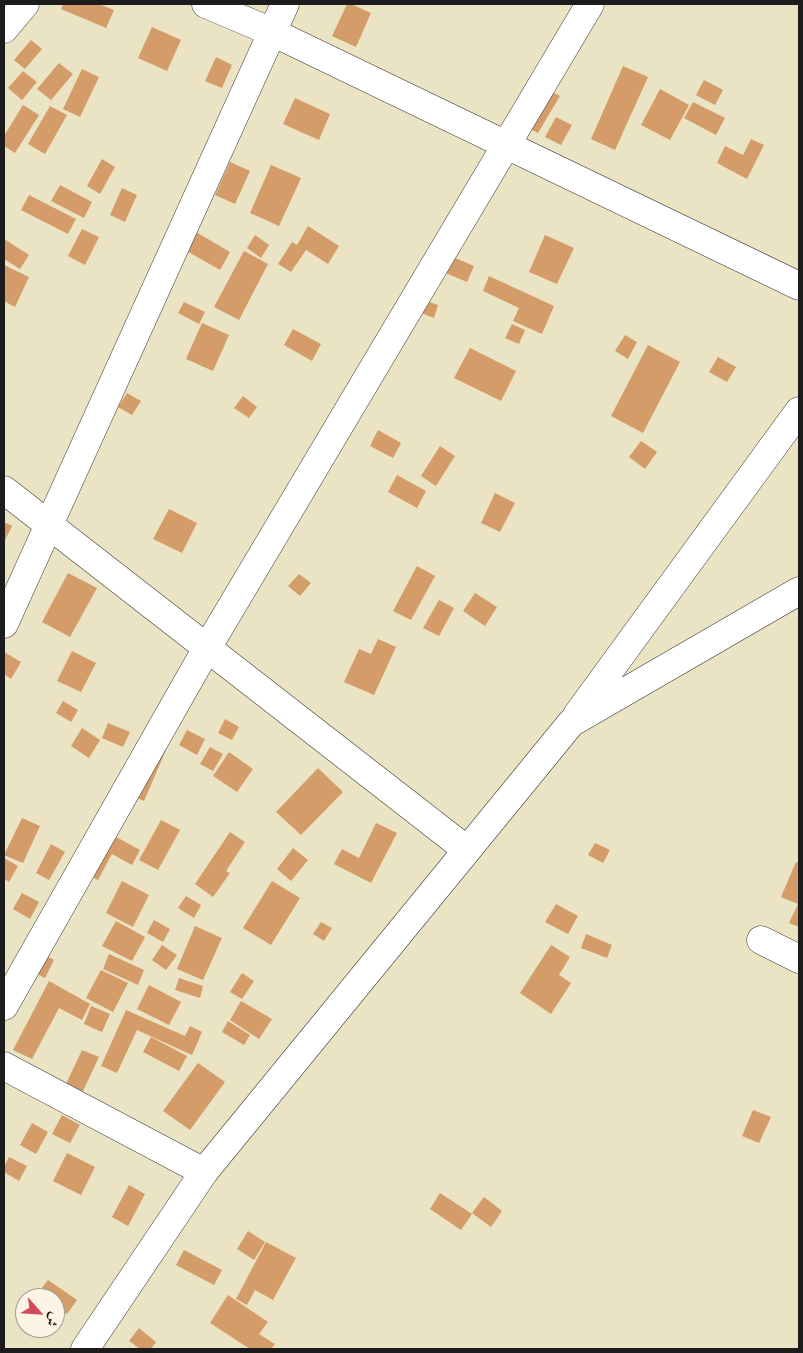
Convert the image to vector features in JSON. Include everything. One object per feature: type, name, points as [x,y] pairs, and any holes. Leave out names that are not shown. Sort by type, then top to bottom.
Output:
[{"type":"street","points":[[4,29],[24,4]]},
{"type":"street","points":[[206,4],[272,32],[799,286]]},
{"type":"street","points":[[4,624],[285,4]]},
{"type":"street","points":[[4,1006],[207,648],[590,4]]},
{"type":"street","points":[[85,1349],[204,1172],[571,723],[799,411]]},
{"type":"street","points":[[4,490],[467,850]]},
{"type":"street","points":[[571,723],[799,591]]},
{"type":"street","points":[[761,940],[799,959]]},
{"type":"street","points":[[4,1066],[204,1172]]},
{"type":"building","points":[[63,4],[99,4],[114,10],[106,28],[61,9]]},
{"type":"building","points":[[347,4],[371,13],[356,47],[332,36]]},
{"type":"building","points":[[152,27],[181,40],[167,71],[138,58]]},
{"type":"building","points":[[31,40],[42,49],[25,69],[14,60]]},
{"type":"building","points":[[216,57],[232,65],[222,88],[205,81]]},
{"type":"building","points":[[59,63],[73,74],[51,100],[37,89]]},
{"type":"building","points":[[623,66],[648,77],[615,150],[591,139]]},
{"type":"building","points":[[82,69],[99,77],[80,117],[63,109]]},
{"type":"building","points":[[23,71],[37,82],[22,100],[8,88]]},
{"type":"building","points":[[704,80],[723,90],[715,105],[696,95]]},
{"type":"building","points":[[543,87],[560,96],[538,133],[521,124]]},
{"type":"building","points":[[660,89],[689,105],[670,140],[641,125]]},
{"type":"building","points":[[295,98],[330,114],[319,140],[283,124]]},
{"type":"building","points":[[693,102],[725,118],[716,135],[684,118]]},
{"type":"building","points":[[23,105],[39,115],[15,153],[4,146],[4,136]]},
{"type":"building","points":[[50,106],[67,115],[45,154],[28,144]]},
{"type":"building","points":[[556,117],[572,125],[561,145],[545,137]]},
{"type":"building","points":[[751,139],[764,145],[747,179],[717,163],[725,146],[743,155]]},
{"type":"building","points":[[102,159],[115,167],[100,194],[87,186]]},
{"type":"building","points":[[230,162],[250,171],[235,204],[215,195]]},
{"type":"building","points":[[271,165],[301,178],[279,226],[250,213]]},
{"type":"building","points":[[60,185],[92,202],[84,218],[51,201]]},
{"type":"building","points":[[122,188],[137,195],[125,222],[110,215]]},
{"type":"building","points":[[29,195],[76,219],[68,234],[21,210]]},
{"type":"building","points":[[308,226],[339,246],[328,264],[306,250],[291,272],[278,264],[292,242],[297,245]]},
{"type":"building","points":[[82,229],[99,237],[85,265],[68,256]]},
{"type":"building","points":[[196,232],[230,252],[220,270],[185,250]]},
{"type":"building","points":[[255,235],[269,245],[261,258],[247,248]]},
{"type":"building","points":[[545,235],[574,248],[557,284],[529,272]]},
{"type":"building","points":[[4,239],[29,255],[20,269],[4,259]]},
{"type":"building","points":[[244,251],[268,264],[239,320],[214,307]]},
{"type":"building","points":[[448,255],[474,266],[467,282],[441,271]]},
{"type":"building","points":[[4,265],[29,277],[15,307],[4,301]]},
{"type":"building","points":[[489,276],[554,306],[542,334],[513,321],[519,308],[483,291]]},
{"type":"building","points":[[421,299],[438,305],[434,318],[416,311]]},
{"type":"building","points":[[184,302],[205,312],[199,324],[178,313]]},
{"type":"building","points":[[202,323],[229,335],[213,371],[186,359]]},
{"type":"building","points":[[512,324],[525,330],[519,344],[505,338]]},
{"type":"building","points":[[293,329],[321,344],[312,361],[284,345]]},
{"type":"building","points":[[625,335],[637,342],[628,359],[615,351]]},
{"type":"building","points":[[648,345],[680,362],[643,433],[611,416]]},
{"type":"building","points":[[470,348],[516,371],[501,401],[454,378]]},
{"type":"building","points":[[718,357],[736,367],[727,382],[709,372]]},
{"type":"building","points":[[127,393],[141,401],[132,415],[118,407]]},
{"type":"building","points":[[243,396],[257,407],[249,418],[234,408]]},
{"type":"building","points":[[378,430],[401,443],[393,458],[370,446]]},
{"type":"building","points":[[641,441],[657,452],[645,469],[629,457]]},
{"type":"building","points":[[440,446],[455,456],[436,486],[421,476]]},
{"type":"building","points":[[397,475],[426,491],[417,508],[388,492]]},
{"type":"building","points":[[495,493],[515,503],[500,532],[481,523]]},
{"type":"building","points":[[169,509],[197,523],[182,553],[153,539]]},
{"type":"building","points":[[4,522],[12,526],[4,542]]},
{"type":"building","points":[[417,566],[435,576],[411,620],[393,611]]},
{"type":"building","points":[[68,573],[97,588],[70,637],[42,622]]},
{"type":"building","points":[[299,574],[311,583],[300,596],[288,586]]},
{"type":"building","points":[[475,593],[497,607],[485,626],[463,611]]},
{"type":"building","points":[[439,600],[454,608],[439,636],[423,628]]},
{"type":"building","points":[[378,639],[396,647],[374,695],[344,682],[359,649],[371,654]]},
{"type":"building","points":[[72,651],[96,663],[81,692],[57,681]]},
{"type":"building","points":[[4,652],[21,662],[11,679],[4,674]]},
{"type":"building","points":[[63,701],[78,710],[71,722],[56,713]]},
{"type":"building","points":[[225,719],[239,727],[232,740],[218,733]]},
{"type":"building","points":[[108,723],[130,732],[123,747],[102,738]]},
{"type":"building","points":[[82,728],[100,740],[89,758],[71,746]]},
{"type":"building","points":[[187,730],[205,739],[197,755],[179,745]]},
{"type":"building","points":[[145,741],[166,750],[144,801],[123,792]]},
{"type":"building","points":[[210,747],[223,754],[213,771],[200,764]]},
{"type":"building","points":[[229,752],[253,769],[237,792],[213,776]]},
{"type":"building","points":[[318,768],[343,792],[301,835],[276,812]]},
{"type":"building","points":[[22,818],[40,826],[23,863],[4,855]]},
{"type":"building","points":[[161,820],[180,830],[158,870],[139,860]]},
{"type":"building","points":[[376,823],[397,833],[371,883],[334,864],[342,849],[359,858]]},
{"type":"building","points":[[230,832],[245,842],[226,871],[230,873],[213,897],[195,884]]},
{"type":"building","points":[[109,833],[140,850],[132,865],[112,854],[98,880],[86,874]]},
{"type":"building","points":[[595,843],[610,850],[603,863],[588,855]]},
{"type":"building","points":[[51,844],[65,852],[49,880],[36,873]]},
{"type":"building","points":[[293,848],[308,860],[291,881],[277,869]]},
{"type":"building","points":[[4,858],[18,866],[9,882],[4,879]]},
{"type":"building","points":[[796,862],[799,863],[799,927],[789,923],[798,904],[781,897]]},
{"type":"building","points":[[122,881],[149,895],[133,927],[106,913]]},
{"type":"building","points":[[272,881],[300,898],[271,945],[243,928]]},
{"type":"building","points":[[22,893],[39,902],[30,919],[13,909]]},
{"type":"building","points":[[186,896],[201,905],[194,918],[178,908]]},
{"type":"building","points":[[556,904],[578,916],[568,934],[545,922]]},
{"type":"building","points":[[154,920],[170,929],[163,942],[147,933]]},
{"type":"building","points":[[116,921],[145,937],[132,961],[102,946]]},
{"type":"building","points":[[321,922],[332,928],[324,941],[313,934]]},
{"type":"building","points":[[195,926],[222,938],[203,980],[177,969]]},
{"type":"building","points":[[586,934],[612,945],[607,958],[581,948]]},
{"type":"building","points":[[162,945],[177,955],[166,970],[152,960]]},
{"type":"building","points":[[551,945],[570,957],[559,975],[571,983],[551,1014],[520,993]]},
{"type":"building","points":[[33,949],[54,960],[45,978],[24,967]]},
{"type":"building","points":[[109,954],[144,970],[138,985],[103,969]]},
{"type":"building","points":[[101,970],[128,983],[113,1012],[86,998]]},
{"type":"building","points":[[242,973],[254,981],[242,999],[230,992]]},
{"type":"building","points":[[179,978],[203,986],[200,998],[175,990]]},
{"type":"building","points":[[49,981],[90,1004],[82,1020],[59,1008],[32,1059],[13,1050]]},
{"type":"building","points":[[149,985],[181,1002],[169,1025],[137,1009]]},
{"type":"building","points":[[241,1001],[272,1019],[259,1039],[230,1020]]},
{"type":"building","points":[[91,1006],[110,1014],[102,1032],[84,1024]]},
{"type":"building","points":[[126,1010],[185,1036],[190,1026],[202,1032],[192,1055],[137,1030],[117,1073],[101,1066]]},
{"type":"building","points":[[228,1021],[250,1035],[244,1045],[222,1032]]},
{"type":"building","points":[[151,1037],[187,1056],[179,1071],[143,1052]]},
{"type":"building","points":[[82,1050],[99,1057],[82,1093],[65,1086]]},
{"type":"building","points":[[198,1063],[225,1082],[190,1130],[163,1111]]},
{"type":"building","points":[[753,1110],[771,1117],[759,1143],[742,1136]]},
{"type":"building","points":[[62,1115],[80,1125],[70,1143],[52,1134]]},
{"type":"building","points":[[32,1123],[48,1132],[36,1154],[20,1145]]},
{"type":"building","points":[[67,1153],[95,1167],[81,1195],[53,1181]]},
{"type":"building","points":[[9,1157],[27,1166],[19,1181],[4,1172],[4,1167]]},
{"type":"building","points":[[129,1185],[145,1194],[128,1226],[112,1217]]},
{"type":"building","points":[[440,1193],[472,1214],[461,1230],[430,1209]]},
{"type":"building","points":[[484,1197],[502,1211],[491,1227],[472,1213]]},
{"type":"building","points":[[248,1231],[265,1242],[254,1260],[237,1249]]},
{"type":"building","points":[[266,1242],[296,1258],[273,1300],[255,1290],[247,1305],[236,1299]]},
{"type":"building","points":[[184,1250],[222,1270],[214,1285],[176,1265]]},
{"type":"building","points":[[48,1280],[60,1288],[42,1288]]},
{"type":"building","points":[[65,1292],[77,1300],[67,1314],[65,1313]]},
{"type":"building","points":[[228,1295],[268,1322],[259,1334],[275,1344],[271,1349],[250,1349],[210,1323]]},
{"type":"building","points":[[139,1328],[156,1342],[151,1349],[140,1349],[129,1341]]}]
